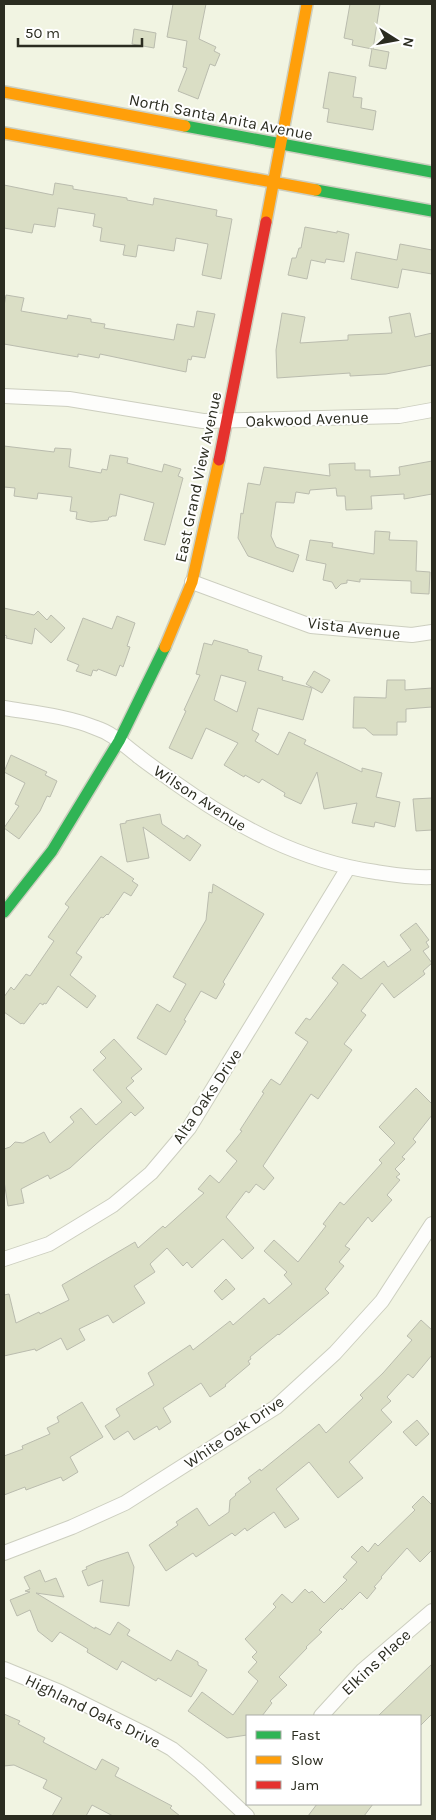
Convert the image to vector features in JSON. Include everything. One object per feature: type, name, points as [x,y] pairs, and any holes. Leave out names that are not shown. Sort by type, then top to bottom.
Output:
[{"type":"street","name":"East Grand View Avenue","points":[[4,912],[52,851],[119,740],[157,665],[192,582],[228,422],[307,4]]},
{"type":"street","name":"North Santa Anita Avenue","points":[[4,92],[432,172]]},
{"type":"street","points":[[4,133],[432,211]]},
{"type":"street","name":"Oakwood Avenue","points":[[4,396],[68,400],[203,421],[228,422],[399,416],[432,410]]},
{"type":"street","name":"Vista Avenue","points":[[192,582],[311,626],[412,634],[432,632]]},
{"type":"street","name":"Wilson Avenue","points":[[4,708],[66,719],[97,728],[119,740],[210,808],[253,832],[307,857],[348,868],[413,878],[432,877]]},
{"type":"street","name":"Alta Oaks Drive","points":[[4,1259],[50,1244],[112,1204],[151,1173],[189,1128],[348,868]]},
{"type":"street","name":"White Oak Drive","points":[[4,1553],[72,1527],[125,1503],[276,1407],[335,1353],[382,1301],[432,1224]]},
{"type":"street","name":"Elkins Place","points":[[322,1715],[363,1670],[432,1610]]},
{"type":"street","name":"Highland Oaks Drive","points":[[4,1669],[60,1692],[148,1735],[172,1749],[248,1811]]},
{"type":"building","points":[[173,4],[206,4],[199,39],[216,47],[214,51],[220,54],[215,66],[210,64],[198,99],[178,91],[187,68],[183,67],[187,41],[167,37]]},
{"type":"building","points":[[350,4],[380,4],[373,49],[389,52],[386,69],[369,66],[372,49],[352,45],[353,40],[344,38]]},
{"type":"building","points":[[134,29],[156,33],[154,48],[132,44]]},
{"type":"building","points":[[329,72],[356,77],[353,97],[362,98],[361,108],[376,111],[373,130],[327,122],[329,109],[323,108]]},
{"type":"building","points":[[55,183],[73,186],[73,189],[127,198],[127,200],[153,205],[154,198],[217,210],[216,216],[232,219],[221,279],[202,275],[208,244],[176,238],[174,251],[138,245],[136,257],[123,255],[125,245],[100,241],[102,228],[93,226],[95,214],[58,208],[55,227],[34,224],[32,233],[4,228],[4,185],[53,195]]},
{"type":"building","points":[[305,227],[349,234],[344,262],[326,259],[325,263],[311,260],[307,279],[288,275],[292,258],[296,258],[299,248],[301,248]]},
{"type":"building","points":[[400,244],[432,250],[432,274],[402,269],[398,288],[351,279],[356,252],[397,260]]},
{"type":"building","points":[[6,295],[24,298],[21,311],[67,319],[68,315],[91,319],[91,322],[105,324],[104,328],[174,340],[177,324],[194,327],[197,311],[215,314],[205,358],[192,356],[191,360],[188,359],[186,372],[100,354],[99,358],[78,354],[78,357],[4,344],[4,306]]},
{"type":"building","points":[[282,313],[305,317],[300,343],[348,340],[348,335],[392,333],[389,317],[410,313],[415,337],[432,333],[432,365],[386,374],[350,376],[350,373],[277,378],[276,350]]},
{"type":"building","points":[[4,446],[54,452],[55,448],[71,449],[69,467],[101,473],[102,469],[107,470],[110,455],[128,458],[127,463],[162,472],[164,464],[181,469],[178,476],[183,478],[165,545],[144,540],[154,503],[120,494],[116,516],[109,517],[108,520],[91,522],[76,519],[77,512],[70,511],[72,497],[38,493],[37,499],[14,496],[15,488],[4,487]]},
{"type":"building","points":[[432,461],[432,494],[404,499],[404,494],[371,496],[372,509],[346,510],[345,496],[337,496],[336,488],[310,490],[309,494],[296,492],[294,503],[276,502],[271,536],[276,547],[299,555],[293,572],[248,556],[238,538],[241,513],[243,514],[248,483],[260,485],[264,467],[330,476],[329,464],[355,463],[355,470],[370,470],[370,477],[400,475],[399,467]]},
{"type":"building","points":[[375,531],[390,532],[389,540],[417,541],[416,571],[430,572],[429,594],[411,593],[411,581],[360,579],[360,582],[347,580],[347,583],[341,584],[336,589],[332,582],[323,580],[326,564],[306,560],[310,540],[333,543],[332,547],[374,554]]},
{"type":"building","points":[[4,608],[34,615],[38,611],[47,620],[51,615],[65,628],[51,643],[35,628],[32,644],[6,638],[7,636],[4,635]]},
{"type":"building","points":[[117,616],[135,623],[127,646],[130,647],[123,667],[120,665],[116,676],[98,669],[97,671],[93,670],[91,676],[76,671],[79,665],[67,660],[83,618],[112,629]]},
{"type":"building","points":[[214,640],[262,656],[258,670],[283,677],[282,680],[312,688],[303,720],[258,708],[252,730],[259,734],[255,741],[278,755],[289,732],[306,740],[304,744],[362,772],[362,768],[382,773],[376,797],[400,802],[395,827],[375,822],[374,827],[352,823],[357,803],[324,809],[317,772],[301,804],[284,796],[285,793],[262,779],[259,783],[245,775],[244,777],[224,765],[238,743],[206,728],[192,759],[169,748],[200,675],[196,674],[204,643],[212,645]],"holes":[[[221,675],[246,682],[237,712],[214,700]]]},
{"type":"building","points":[[314,671],[330,680],[322,693],[306,684]]},
{"type":"building","points":[[387,680],[405,680],[405,690],[432,688],[432,707],[406,709],[406,722],[397,722],[397,735],[373,735],[365,728],[353,728],[354,697],[386,698]]},
{"type":"building","points":[[11,755],[47,772],[45,775],[57,781],[50,797],[47,796],[40,811],[19,839],[4,828],[19,806],[15,804],[25,783],[4,772]]},
{"type":"building","points":[[432,798],[432,830],[416,831],[413,799]]},
{"type":"building","points":[[160,814],[162,824],[184,839],[187,835],[201,845],[190,861],[143,827],[149,858],[127,862],[120,824]]},
{"type":"building","points":[[101,856],[134,879],[132,881],[138,885],[131,896],[124,892],[108,915],[103,918],[101,917],[76,953],[82,957],[70,975],[96,996],[87,1008],[58,986],[46,1004],[40,1003],[24,1024],[21,1024],[4,1012],[4,997],[11,987],[14,990],[26,974],[30,976],[54,941],[48,937],[69,907],[65,904]]},
{"type":"building","points":[[213,884],[264,914],[223,982],[225,984],[216,999],[201,991],[166,1055],[137,1038],[157,1004],[170,1012],[186,984],[173,977],[206,920],[209,892],[212,893]]},
{"type":"building","points":[[416,923],[429,940],[426,942],[429,947],[423,951],[432,963],[423,971],[425,974],[394,998],[382,983],[361,1011],[366,1015],[344,1044],[352,1050],[318,1099],[311,1094],[263,1166],[274,1178],[264,1190],[256,1184],[249,1193],[246,1191],[226,1217],[254,1248],[242,1259],[223,1239],[192,1268],[187,1262],[183,1266],[167,1248],[150,1264],[155,1272],[134,1286],[145,1303],[113,1323],[108,1315],[79,1329],[85,1340],[67,1350],[61,1338],[36,1351],[35,1349],[4,1356],[4,1295],[9,1294],[16,1323],[69,1300],[62,1285],[135,1242],[138,1248],[163,1226],[165,1228],[204,1193],[198,1189],[210,1175],[219,1183],[237,1161],[226,1151],[242,1131],[240,1130],[264,1093],[262,1092],[271,1079],[280,1085],[308,1042],[295,1033],[306,1018],[310,1020],[338,983],[332,978],[343,964],[361,979],[384,961],[388,967],[411,950],[400,935]]},
{"type":"building","points":[[114,1039],[142,1069],[131,1078],[134,1081],[126,1088],[144,1108],[135,1116],[131,1112],[70,1168],[50,1179],[48,1175],[21,1189],[24,1203],[8,1206],[4,1181],[4,1149],[10,1147],[15,1142],[23,1143],[44,1132],[50,1143],[74,1122],[70,1117],[81,1108],[96,1125],[122,1102],[93,1070],[106,1058],[100,1052]]},
{"type":"building","points":[[416,1088],[432,1104],[432,1115],[413,1139],[416,1142],[402,1157],[405,1159],[395,1169],[400,1174],[396,1177],[400,1180],[387,1195],[392,1200],[372,1222],[368,1217],[345,1246],[350,1249],[339,1262],[344,1266],[325,1289],[329,1293],[250,1357],[251,1359],[248,1361],[250,1364],[226,1386],[210,1397],[201,1383],[163,1408],[171,1422],[159,1430],[157,1426],[134,1440],[128,1431],[114,1440],[105,1426],[120,1416],[116,1409],[154,1385],[148,1373],[190,1345],[193,1350],[230,1321],[233,1325],[264,1298],[269,1304],[292,1284],[284,1275],[287,1272],[264,1251],[274,1240],[298,1262],[326,1226],[323,1224],[340,1202],[344,1205],[382,1163],[379,1160],[395,1143],[379,1127]]},
{"type":"building","points":[[226,1279],[235,1289],[222,1300],[214,1291]]},
{"type":"building","points":[[421,1320],[432,1330],[432,1355],[413,1378],[408,1374],[387,1397],[391,1401],[381,1410],[392,1422],[349,1462],[363,1478],[338,1498],[309,1462],[276,1489],[299,1519],[285,1528],[274,1512],[247,1531],[245,1528],[235,1536],[232,1533],[196,1557],[193,1553],[166,1571],[149,1545],[178,1525],[176,1522],[197,1508],[209,1526],[229,1512],[230,1500],[251,1482],[248,1478],[260,1469],[261,1471],[319,1424],[326,1433],[363,1398],[360,1395],[383,1373],[412,1340],[407,1336]]},
{"type":"building","points":[[82,1402],[103,1437],[70,1457],[78,1472],[63,1481],[61,1477],[26,1490],[25,1487],[4,1495],[4,1456],[23,1449],[22,1446],[50,1434],[47,1428],[59,1422],[57,1417]]},
{"type":"building","points":[[417,1420],[429,1434],[416,1446],[403,1432]]},
{"type":"building","points":[[423,1496],[432,1505],[432,1550],[420,1562],[407,1548],[381,1577],[374,1587],[376,1588],[367,1599],[360,1592],[342,1610],[341,1608],[319,1630],[322,1632],[279,1677],[287,1685],[270,1701],[272,1703],[263,1715],[246,1715],[246,1735],[227,1738],[188,1711],[202,1692],[233,1715],[258,1681],[248,1672],[257,1662],[252,1657],[257,1652],[245,1639],[276,1607],[273,1604],[282,1594],[292,1603],[305,1589],[309,1593],[312,1591],[324,1603],[347,1580],[343,1577],[357,1562],[351,1557],[362,1546],[368,1552],[375,1543],[378,1546],[415,1510],[412,1507]]},
{"type":"building","points":[[128,1552],[134,1567],[129,1606],[100,1602],[103,1580],[88,1586],[82,1571],[97,1562]]},
{"type":"building","points":[[40,1570],[45,1582],[56,1578],[64,1597],[36,1593],[95,1629],[95,1627],[110,1635],[118,1622],[130,1630],[127,1635],[171,1661],[177,1650],[198,1662],[198,1665],[207,1670],[191,1697],[158,1678],[156,1681],[122,1661],[117,1670],[87,1652],[88,1649],[60,1632],[52,1642],[38,1631],[30,1610],[17,1616],[10,1600],[30,1592],[25,1591],[30,1589],[24,1577]]},
{"type":"building","points":[[432,1664],[432,1714],[421,1725],[421,1715],[379,1715]]},
{"type":"building","points":[[4,1714],[20,1721],[18,1724],[45,1738],[43,1742],[96,1770],[102,1759],[119,1768],[115,1776],[172,1806],[170,1808],[180,1816],[113,1816],[92,1805],[86,1816],[52,1816],[62,1798],[43,1788],[47,1780],[14,1765],[4,1766]]},
{"type":"building","points":[[316,1805],[372,1805],[364,1816],[308,1816]]},
{"type":"traffic: fast","points":[[185,126],[432,172]]},
{"type":"traffic: fast","points":[[316,190],[432,211]]},
{"type":"traffic: fast","points":[[4,912],[52,851],[119,741],[165,647]]},
{"type":"traffic: slow","points":[[266,222],[307,4]]},
{"type":"traffic: slow","points":[[4,92],[185,126]]},
{"type":"traffic: slow","points":[[4,133],[316,190]]},
{"type":"traffic: slow","points":[[165,647],[192,582],[219,460]]},
{"type":"traffic: jam","points":[[219,460],[266,222]]}]
